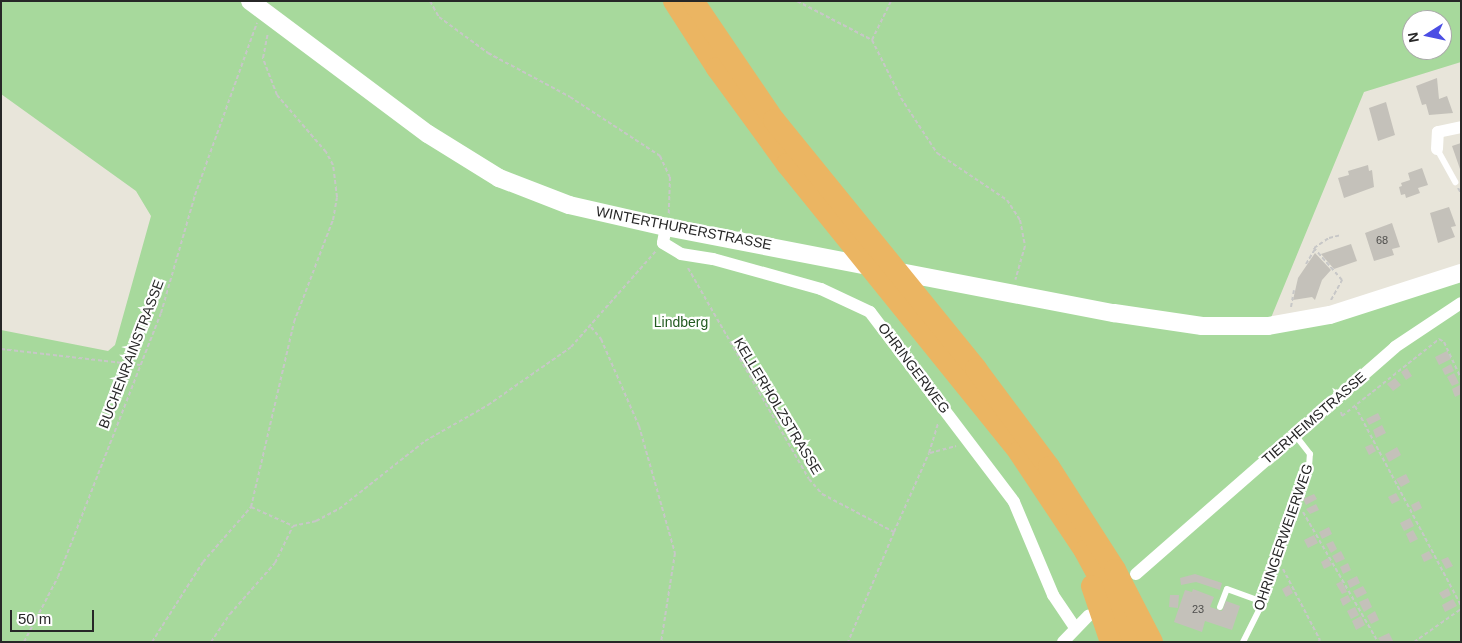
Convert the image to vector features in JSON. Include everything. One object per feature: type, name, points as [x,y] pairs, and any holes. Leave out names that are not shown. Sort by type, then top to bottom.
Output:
[{"type":"highway","points":[[674,1],[717,68],[787,164],[982,403],[1057,507],[1100,578],[1134,642]]},
{"type":"highway","points":[[693,1],[798,152],[981,375],[1045,461],[1111,563],[1152,642]]},
{"type":"highway","points":[[1057,507],[1100,605],[1110,642]]},
{"type":"main road","name":"WINTERTHURERSTRASSE","points":[[259,14],[428,134],[499,178],[569,205],[665,235],[844,260],[1173,323],[1235,327],[1297,322],[1351,310],[1461,273]]},
{"type":"street","points":[[1437,149],[1438,132],[1461,126]]},
{"type":"street","name":"OHRINGERWEG","points":[[665,235],[681,254],[713,259],[821,289],[861,306],[880,322],[978,450],[1018,508],[1053,595],[1075,628]]},
{"type":"street","name":"TIERHEIMSTRASSE","points":[[1136,574],[1403,341],[1461,303]]},
{"type":"street","points":[[1063,642],[1089,615]]},
{"type":"lane","points":[[1437,149],[1454,182]]},
{"type":"lane","name":"OHRINGERWEIERWEG","points":[[1243,642],[1263,602],[1310,457],[1295,435]]},
{"type":"lane","points":[[1220,607],[1227,589],[1263,602]]},
{"type":"path","points":[[430,1],[439,17],[488,53],[570,97],[660,156],[670,177],[670,207]]},
{"type":"path","points":[[797,1],[872,40],[902,98],[937,153],[1008,200],[1020,220],[1025,246],[1011,292]]},
{"type":"path","points":[[872,40],[891,1]]},
{"type":"path","name":"BUCHENRAINSTRASSE","points":[[24,642],[58,577],[161,314],[194,196],[259,14]]},
{"type":"path","points":[[152,642],[203,562],[251,507],[294,322],[325,247],[336,196],[336,180],[326,152],[277,94],[268,76],[263,58],[265,38],[271,28]]},
{"type":"path","points":[[251,507],[293,526],[316,521],[339,509],[425,441],[488,405],[571,348],[592,327],[665,235]]},
{"type":"path","points":[[1306,264],[1315,249],[1329,238],[1341,235]]},
{"type":"path","points":[[1315,249],[1342,280],[1331,298]]},
{"type":"path","name":"KELLERHOLZSTRASSE","points":[[681,254],[726,339],[809,479],[822,494],[894,532]]},
{"type":"path","points":[[1290,304],[1294,290]]},
{"type":"path","points":[[592,327],[601,339],[639,426],[675,554],[661,642]]},
{"type":"path","points":[[1461,378],[1444,342],[1439,338],[1355,406],[1461,605]]},
{"type":"path","points":[[1,349],[140,365]]},
{"type":"path","points":[[848,642],[929,453],[938,426],[939,401]]},
{"type":"path","points":[[929,453],[949,446],[978,450]]},
{"type":"path","points":[[1296,502],[1378,642]]},
{"type":"path","points":[[211,642],[230,614],[275,564],[293,526]]},
{"type":"path","points":[[1276,562],[1287,574],[1320,640],[1318,642]]},
{"type":"path","points":[[1414,642],[1461,610]]},
{"type":"green space","name":"Lindberg","points":[[1,1],[1461,1],[1461,62],[1364,92],[1268,325],[1461,273],[1461,642],[1,642],[1,330],[108,351],[115,345],[151,216],[136,191],[1,94]]},
{"type":"building","points":[[1437,78],[1439,99],[1447,96],[1453,113],[1429,115],[1426,104],[1422,105],[1416,86]]},
{"type":"building","points":[[1386,102],[1395,135],[1378,141],[1369,108]]},
{"type":"building","points":[[1461,143],[1461,169],[1460,169],[1452,146]]},
{"type":"building","points":[[1368,165],[1369,171],[1372,170],[1374,187],[1344,198],[1338,178],[1349,175],[1348,171]]},
{"type":"building","points":[[1422,168],[1428,185],[1418,188],[1420,193],[1406,198],[1405,194],[1401,195],[1399,187],[1402,186],[1401,183],[1410,180],[1408,173]]},
{"type":"building","points":[[1449,207],[1456,226],[1451,227],[1455,237],[1438,243],[1430,213]]},
{"type":"building","points":[[1392,223],[1400,247],[1392,249],[1394,255],[1374,261],[1365,233]]},
{"type":"building","points":[[1351,244],[1357,261],[1334,269],[1321,254]]},
{"type":"building","points":[[1315,253],[1331,270],[1322,280],[1315,300],[1312,297],[1293,300],[1298,278]]},
{"type":"building","points":[[1447,351],[1451,359],[1439,365],[1435,357]]},
{"type":"building","points":[[1451,364],[1454,371],[1445,375],[1442,369]]},
{"type":"building","points":[[1407,368],[1412,376],[1406,380],[1401,372]]},
{"type":"building","points":[[1454,373],[1459,383],[1452,386],[1447,377]]},
{"type":"building","points":[[1395,378],[1401,385],[1393,391],[1387,384]]},
{"type":"building","points":[[1460,385],[1461,394],[1455,397],[1452,389]]},
{"type":"building","points":[[1378,413],[1381,419],[1369,425],[1366,419]]},
{"type":"building","points":[[1382,425],[1386,433],[1376,438],[1373,430]]},
{"type":"building","points":[[1372,444],[1376,451],[1369,455],[1365,447]]},
{"type":"building","points":[[1397,447],[1401,455],[1389,462],[1385,454]]},
{"type":"building","points":[[1406,474],[1410,482],[1401,487],[1396,479]]},
{"type":"building","points":[[1396,493],[1400,500],[1392,504],[1388,497]]},
{"type":"building","points":[[1314,494],[1317,499],[1306,505],[1303,499]]},
{"type":"building","points":[[1419,501],[1422,508],[1414,512],[1411,505]]},
{"type":"building","points":[[1316,504],[1319,510],[1310,514],[1306,509]]},
{"type":"building","points":[[1410,518],[1414,526],[1404,531],[1400,523]]},
{"type":"building","points":[[1329,527],[1332,534],[1322,539],[1319,532]]},
{"type":"building","points":[[1413,530],[1418,539],[1410,543],[1406,534]]},
{"type":"building","points":[[1314,535],[1318,543],[1308,548],[1304,540]]},
{"type":"building","points":[[1333,541],[1337,549],[1331,553],[1326,544]]},
{"type":"building","points":[[1341,551],[1345,559],[1336,563],[1332,556]]},
{"type":"building","points":[[1429,551],[1433,558],[1424,562],[1421,555]]},
{"type":"building","points":[[1448,557],[1453,566],[1446,569],[1441,560]]},
{"type":"building","points":[[1328,558],[1332,565],[1324,569],[1321,562]]},
{"type":"building","points":[[1348,563],[1351,570],[1343,574],[1340,567]]},
{"type":"building","points":[[1195,574],[1222,583],[1220,590],[1196,582],[1181,585],[1180,578]]},
{"type":"building","points":[[1357,576],[1360,583],[1350,588],[1347,581]]},
{"type":"building","points":[[1342,581],[1347,592],[1342,594],[1336,584]]},
{"type":"building","points":[[1289,585],[1293,593],[1286,597],[1282,589]]},
{"type":"building","points":[[1363,586],[1367,593],[1357,598],[1353,591]]},
{"type":"building","points":[[1448,588],[1451,595],[1443,599],[1439,593]]},
{"type":"building","points":[[1193,589],[1214,597],[1210,607],[1222,611],[1226,601],[1240,606],[1232,630],[1205,621],[1202,632],[1174,622],[1185,590],[1192,592]]},
{"type":"building","points":[[1170,595],[1179,595],[1178,608],[1169,607]]},
{"type":"building","points":[[1348,595],[1351,601],[1343,606],[1340,599]]},
{"type":"building","points":[[1368,598],[1372,607],[1364,612],[1359,602]]},
{"type":"building","points":[[1453,599],[1457,606],[1445,612],[1442,605]]},
{"type":"building","points":[[1355,607],[1359,615],[1351,619],[1347,611]]},
{"type":"building","points":[[1375,611],[1379,620],[1371,624],[1367,616]]},
{"type":"building","points":[[1361,616],[1365,625],[1356,630],[1352,621]]},
{"type":"building","points":[[1389,633],[1393,641],[1381,642],[1378,638]]}]
